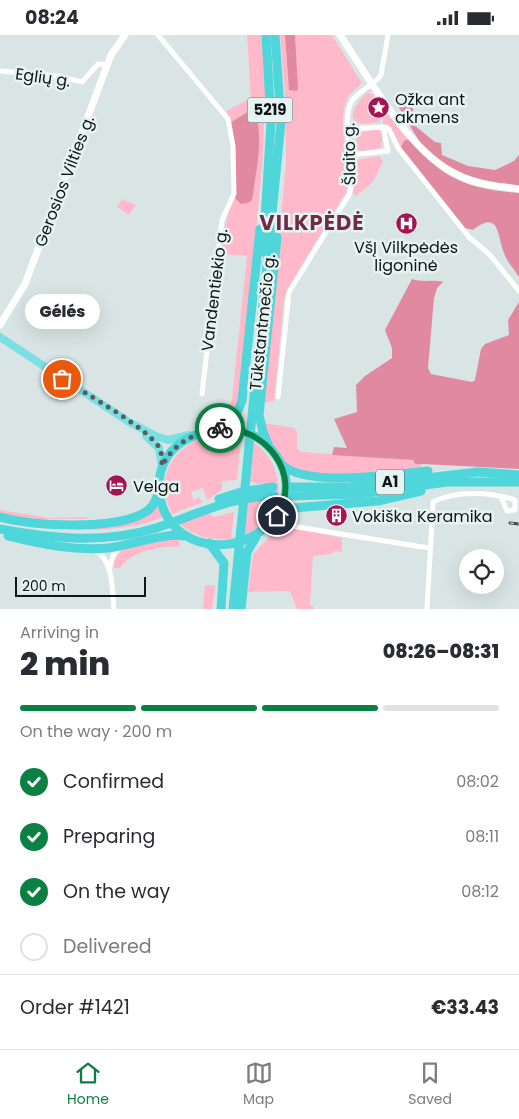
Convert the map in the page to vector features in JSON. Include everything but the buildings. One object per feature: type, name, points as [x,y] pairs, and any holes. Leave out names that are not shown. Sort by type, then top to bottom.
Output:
[{"type":"highway","name":"Tūkstantmečio g.","points":[[233,609],[268,242],[271,122],[266,35]]},
{"type":"highway","name":"Tūkstantmečio g.","points":[[228,609],[281,122],[275,35]]},
{"type":"highway","points":[[281,122],[282,165],[279,213],[259,415],[262,432],[270,448],[281,464],[300,475],[332,477],[438,470],[478,472]]},
{"type":"highway","points":[[220,428],[236,415],[242,401],[260,230],[268,185]]},
{"type":"highway","points":[[1,519],[72,525],[129,518],[149,509],[156,500],[162,466],[178,444],[201,432],[220,428],[244,431],[258,438],[270,448]]},
{"type":"highway","points":[[277,520],[286,491],[281,464]]},
{"type":"highway","name":"A1","points":[[301,492],[478,472],[519,475]]},
{"type":"highway","points":[[0,534],[39,543],[89,549],[122,546],[170,535],[188,537],[208,543],[229,545],[257,535],[277,520],[287,509],[383,500],[458,482]]},
{"type":"highway","name":"A1","points":[[288,492],[360,494],[458,482],[519,482]]},
{"type":"highway","points":[[159,488],[164,511],[177,529],[188,537]]},
{"type":"highway","points":[[0,529],[66,538],[91,539],[127,535],[231,501],[273,492]]},
{"type":"highway","points":[[1,519],[66,533],[91,534],[126,531],[156,525]]},
{"type":"highway","points":[[241,609],[247,553],[257,535]]},
{"type":"highway","points":[[208,543],[224,563],[221,609]]},
{"type":"main road","name":"Gerosios Vilties g.","points":[[0,325],[25,284],[114,49],[125,35]]},
{"type":"main road","points":[[340,35],[413,139],[444,167],[481,184],[519,189]]},
{"type":"main road","points":[[0,337],[129,422],[156,444],[161,451],[162,466]]},
{"type":"main road","points":[[129,422],[168,440],[201,432]]},
{"type":"street","name":"Vandentiekio g.","points":[[158,35],[224,111],[232,131],[234,194],[222,220],[202,394]]},
{"type":"street","points":[[373,83],[381,75],[388,35]]},
{"type":"street","name":"Eglių g.","points":[[0,71],[56,76],[82,82],[98,64],[108,65]]},
{"type":"street","name":"Šlaito g.","points":[[278,397],[288,296],[349,195],[352,180],[348,113],[351,103],[356,96],[373,83]]},
{"type":"street","points":[[349,129],[386,128]]},
{"type":"street","points":[[386,128],[398,148],[469,237],[490,255],[519,291]]},
{"type":"street","points":[[386,128],[388,151]]},
{"type":"street","points":[[350,155],[388,151],[398,148]]},
{"type":"street","points":[[427,609],[433,502],[466,494],[501,497]]},
{"type":"street","points":[[277,520],[291,526],[429,548]]},
{"type":"street","points":[[109,570],[115,552],[122,546]]},
{"type":"street","points":[[89,549],[96,550],[103,557],[109,570],[114,609]]},
{"type":"shaded area","points":[[247,35],[262,35],[265,94],[263,157],[240,400],[234,413],[230,416],[201,422],[202,417],[227,410],[232,400],[247,256],[221,254],[231,203],[257,118],[255,112],[251,110],[231,122],[226,111],[251,98]]},
{"type":"shaded area","points":[[280,35],[285,35],[289,90],[298,88],[295,35],[332,35],[362,83],[348,97],[344,108],[343,120],[348,169],[346,192],[287,290],[284,299],[274,401],[264,403],[286,163],[285,94]]},
{"type":"shaded area","points":[[285,35],[295,35],[297,91],[289,90]]},
{"type":"shaded area","points":[[373,90],[409,139],[404,141],[401,147],[388,124],[383,124],[382,107],[372,91],[364,92]]},
{"type":"shaded area","points":[[367,93],[372,94],[381,108],[380,122],[361,124],[355,121],[353,117],[357,104]]},
{"type":"shaded area","points":[[401,105],[413,108],[414,125],[435,142],[441,143],[442,155],[468,166],[495,170],[514,161],[519,155],[519,186],[470,176],[447,166],[423,146],[399,108]]},
{"type":"shaded area","points":[[251,110],[255,112],[258,123],[258,156],[252,200],[241,204],[234,197],[235,148],[231,122]]},
{"type":"shaded area","points":[[378,129],[383,134],[381,148],[361,151],[357,149],[356,133]]},
{"type":"shaded area","points":[[409,139],[433,164],[457,179],[485,189],[519,193],[519,277],[505,256],[496,227],[488,222],[473,230],[465,228],[401,147],[404,141]]},
{"type":"shaded area","points":[[380,156],[383,162],[373,182],[356,196],[353,194],[356,160]]},
{"type":"shaded area","points":[[122,199],[136,205],[129,215],[117,207]]},
{"type":"shaded area","points":[[412,279],[443,282],[437,288],[434,298],[428,368],[431,374],[472,382],[475,380],[481,349],[485,344],[509,335],[508,320],[519,302],[519,469],[415,464],[413,460],[332,455],[334,447],[347,448],[334,419],[357,412],[356,385],[365,376],[392,358],[392,348],[385,330]]},
{"type":"shaded area","points":[[264,423],[294,428],[297,431],[297,449],[302,452],[413,460],[415,464],[422,464],[421,469],[353,475],[316,474],[300,471],[288,466],[280,458],[267,434]]},
{"type":"shaded area","points":[[222,433],[241,437],[237,480],[222,481],[222,490],[207,500],[203,488],[191,492],[194,501],[198,497],[203,502],[172,514],[166,498],[165,484],[167,471],[173,460],[193,442],[207,436]]},
{"type":"shaded area","points":[[254,442],[270,460],[278,483],[278,494],[276,506],[270,517],[259,527],[244,536],[247,502],[274,499],[272,484],[257,484],[250,481]]},
{"type":"shaded area","points":[[158,507],[163,517],[126,527],[89,530],[53,528],[15,523],[56,527],[151,513]]},
{"type":"shaded area","points":[[0,510],[50,518],[89,517],[86,519],[36,519],[0,514]]},
{"type":"shaded area","points":[[234,512],[231,539],[203,537],[191,532],[179,523],[209,513],[214,517]]},
{"type":"shaded area","points":[[281,525],[342,538],[342,552],[334,551],[332,554],[313,556],[310,605],[313,605],[313,609],[297,609],[290,591],[248,592],[253,554]]},
{"type":"shaded area","points":[[170,539],[179,540],[180,547],[147,550],[131,557],[120,568],[114,568],[114,560],[122,550]]},
{"type":"shaded area","points":[[205,585],[215,586],[212,609],[203,609]]},
{"type":"railway","points":[[510,523],[519,524]]},
{"type":"way so far","points":[[62,379],[129,422],[153,441],[161,451],[162,466],[178,444],[193,435],[220,428]]},
{"type":"place","name":"Ožka ant akmens","points":[[379,108]]},
{"type":"place","name":"VšĮ Vilkpėdės ligoninė","points":[[406,223]]},
{"type":"place","name":"Gélés","points":[[62,379]]},
{"type":"place","name":"Velga","points":[[117,486]]},
{"type":"place","name":"Vokiška Keramika","points":[[336,516]]},
{"type":"district","name":"VILKPĖDĖ","points":[[312,223]]},
{"type":"route","points":[[220,428],[236,429],[251,434],[270,448],[278,459],[283,469],[286,485],[283,505],[277,516]]}]
